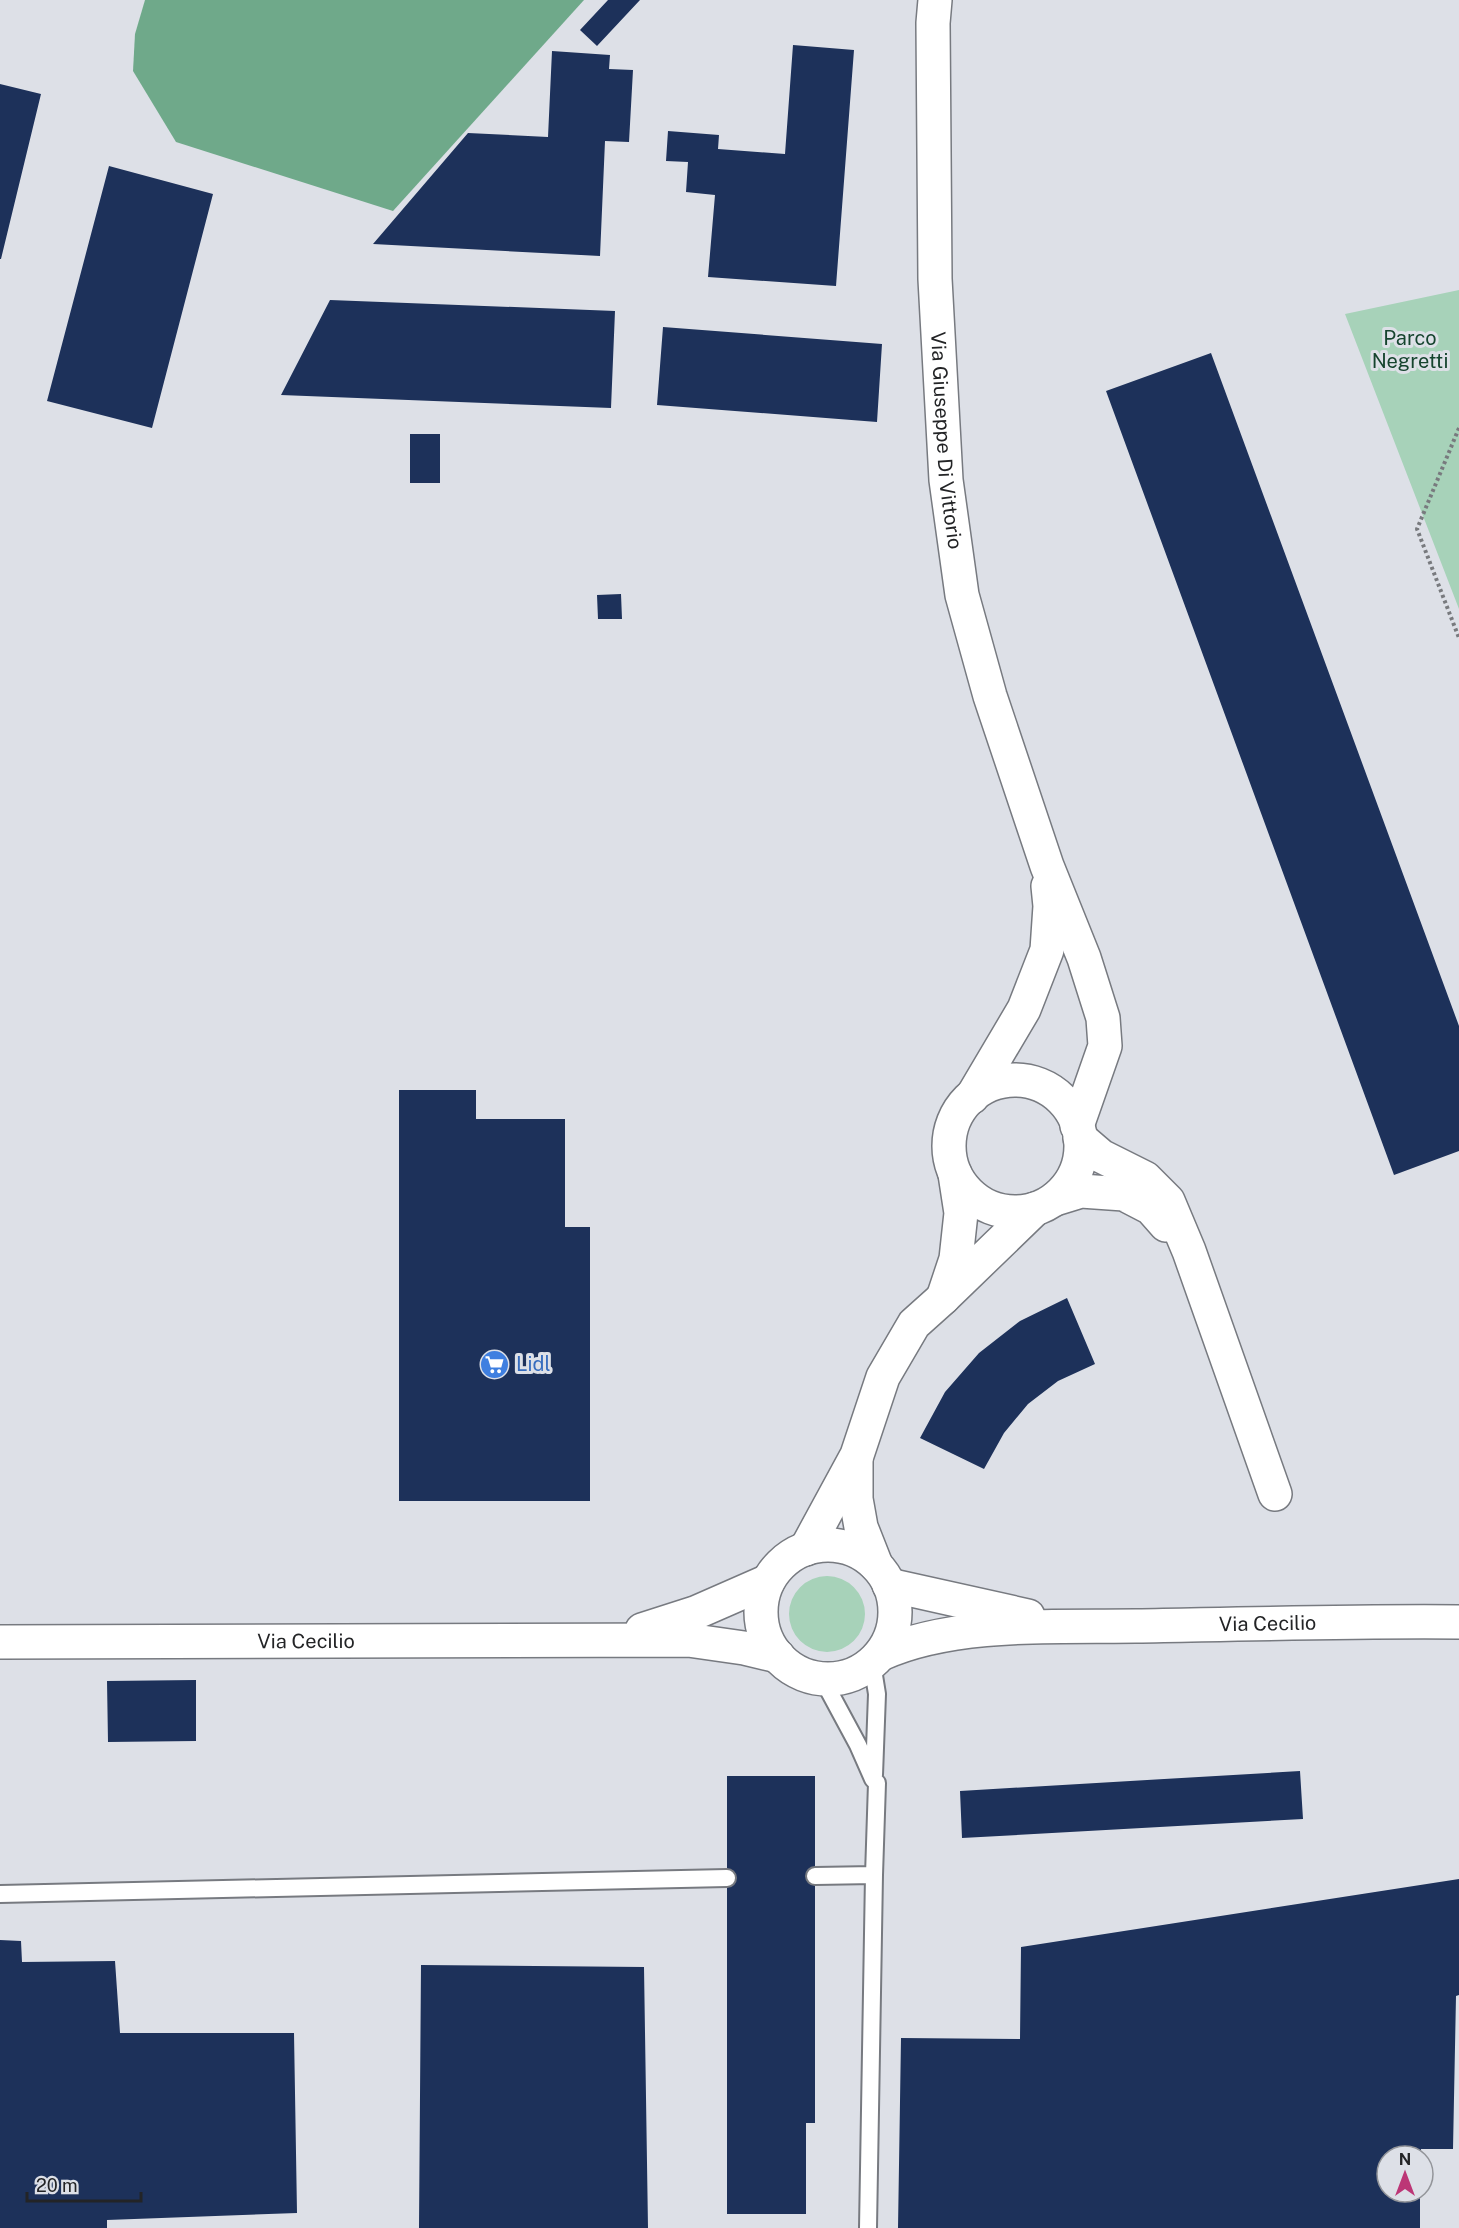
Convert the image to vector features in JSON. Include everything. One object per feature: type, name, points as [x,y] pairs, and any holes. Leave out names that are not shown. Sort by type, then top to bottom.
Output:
[{"type":"street","name":"Via Giuseppe Di Vittorio","points":[[935,0],[935,279],[946,480],[962,595],[990,696],[1047,866],[1084,958],[1103,1018],[1105,1046],[1079,1132]]},
{"type":"street","name":"Via Giuseppe Di Vittorio","points":[[972,1097],[1024,1009],[1047,950],[1050,906],[1047,866]]},
{"type":"street","points":[[806,1549],[857,1455],[883,1377],[914,1324],[1045,1204],[1071,1182],[1079,1161],[1079,1132],[1074,1116],[1060,1098],[1041,1086],[1019,1080],[998,1083],[979,1091],[963,1105],[952,1123],[948,1143],[951,1164],[960,1184],[975,1199],[993,1209],[1014,1212],[1045,1204],[1081,1191],[1124,1194],[1151,1208],[1189,1251]]},
{"type":"street","points":[[1079,1132],[1101,1156],[1145,1178],[1168,1201],[1189,1251],[1275,1494]]},
{"type":"street","points":[[943,1298],[956,1259],[961,1213],[955,1173]]},
{"type":"street","points":[[857,1455],[856,1499],[861,1527],[883,1575],[895,1602],[895,1619],[891,1637],[877,1658],[866,1668],[846,1677],[823,1680],[803,1675],[786,1664],[771,1649],[763,1630],[762,1597],[768,1581],[778,1567],[790,1557],[806,1549],[823,1545],[841,1546],[858,1551],[883,1575]]},
{"type":"street","name":"Via Cecilio","points":[[883,1575],[1076,1627]]},
{"type":"street","name":"Via Cecilio","points":[[612,1639],[695,1613],[768,1581]]},
{"type":"street","name":"Via Cecilio","points":[[877,1658],[902,1645],[984,1629],[1459,1622]]},
{"type":"street","name":"Via Cecilio","points":[[0,1642],[688,1640],[744,1648],[778,1656]]},
{"type":"lane","points":[[873,1779],[878,1694],[877,1658]]},
{"type":"lane","points":[[823,1680],[858,1745],[873,1779],[878,1783],[874,1875],[868,2228]]},
{"type":"lane","points":[[815,1876],[874,1875]]},
{"type":"lane","points":[[0,1894],[727,1878]]},
{"type":"path","points":[[1459,428],[1417,529],[1459,638]]},
{"type":"green space","points":[[145,0],[584,0],[393,211],[176,142],[133,71],[135,34]]},
{"type":"green space","name":"Parco Negretti","points":[[1459,290],[1459,609],[1345,314]]},
{"type":"green space","points":[[827,1576],[842,1579],[854,1587],[862,1599],[865,1614],[862,1629],[854,1641],[842,1649],[827,1652],[812,1649],[800,1641],[792,1629],[789,1614],[792,1599],[800,1587],[812,1579]]},
{"type":"building","points":[[608,0],[640,0],[597,46],[580,30]]},
{"type":"building","points":[[793,45],[854,50],[836,286],[708,277],[715,195],[686,192],[688,162],[666,161],[668,131],[719,135],[718,149],[785,154]]},
{"type":"building","points":[[552,51],[610,55],[609,69],[633,70],[629,142],[605,141],[600,256],[373,244],[468,133],[548,137]]},
{"type":"building","points":[[0,84],[41,94],[1,259],[0,259]]},
{"type":"building","points":[[109,166],[213,194],[152,428],[47,401]]},
{"type":"building","points":[[330,300],[615,311],[611,408],[281,395]]},
{"type":"building","points":[[663,327],[882,344],[877,422],[657,405]]},
{"type":"building","points":[[1211,353],[1459,1026],[1459,1151],[1394,1175],[1106,391]]},
{"type":"building","points":[[410,434],[440,434],[440,483],[410,483]]},
{"type":"building","points":[[621,594],[622,619],[598,619],[597,595]]},
{"type":"building","name":"Lidl","points":[[399,1090],[476,1090],[476,1119],[565,1119],[565,1227],[590,1227],[590,1501],[399,1501]]},
{"type":"building","points":[[1067,1298],[1095,1364],[1058,1381],[1028,1404],[1004,1433],[984,1469],[920,1438],[945,1392],[979,1353],[1020,1321]]},
{"type":"building","points":[[196,1680],[196,1741],[108,1742],[107,1681]]},
{"type":"building","points":[[1300,1771],[1303,1819],[962,1838],[960,1791]]},
{"type":"building","points":[[727,1776],[815,1776],[815,2123],[806,2123],[806,2214],[727,2214]]},
{"type":"building","points":[[1459,1879],[1459,1995],[1456,1996],[1453,2149],[1435,2149],[1435,2144],[1375,2144],[1375,2204],[1420,2204],[1420,2228],[898,2228],[901,2038],[1020,2039],[1021,1947]]},
{"type":"building","points":[[0,1940],[21,1941],[22,1962],[115,1961],[120,2033],[294,2033],[297,2213],[107,2220],[107,2228],[0,2228]]},
{"type":"building","points":[[421,1965],[644,1967],[648,2228],[419,2228]]},
{"type":"place","name":"Lidl","points":[[495,1364]]}]
